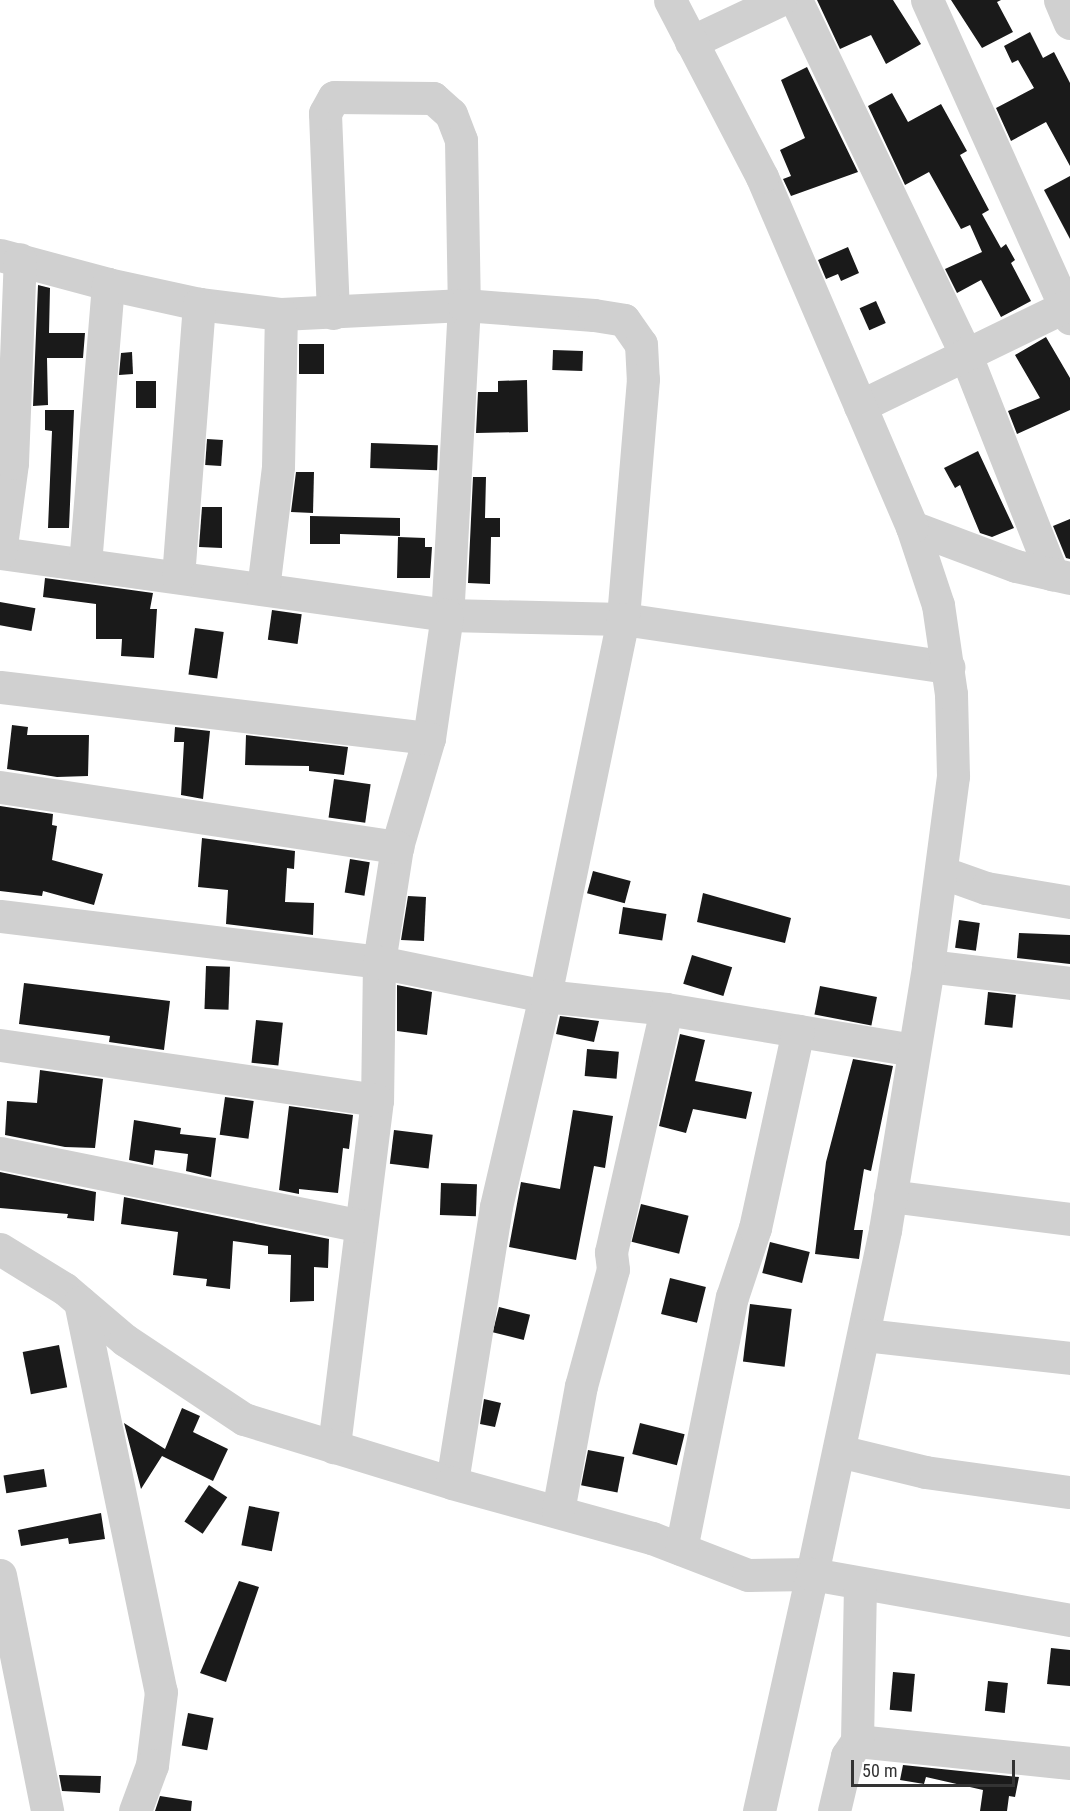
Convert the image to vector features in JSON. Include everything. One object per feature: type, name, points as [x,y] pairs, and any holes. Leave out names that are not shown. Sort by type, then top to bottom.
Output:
[{"type":"street","points":[[670,0],[762,177],[912,527],[938,605],[948,667],[953,777],[928,966],[865,1335],[759,1811]]},
{"type":"street","points":[[691,42],[780,0]]},
{"type":"street","points":[[796,0],[967,357],[1061,576]]},
{"type":"street","points":[[863,412],[967,357],[1069,313],[927,0]]},
{"type":"street","points":[[1060,0],[1070,23]]},
{"type":"street","points":[[333,313],[325,113],[334,97],[433,98],[451,114],[461,140],[464,305],[447,615],[429,738],[397,847],[379,962],[376,1100],[333,1447]]},
{"type":"street","points":[[452,1483],[496,1207],[545,996],[622,619],[643,379],[641,344],[624,320],[464,305],[281,314],[199,304],[108,284],[10,257],[12,463],[0,553],[447,615],[622,619],[948,667]]},
{"type":"street","points":[[85,564],[108,284]]},
{"type":"street","points":[[178,577],[199,304]]},
{"type":"street","points":[[263,589],[278,467],[281,314]]},
{"type":"street","points":[[912,527],[1016,566],[1061,576]]},
{"type":"street","points":[[0,687],[429,738]]},
{"type":"street","points":[[0,787],[397,847]]},
{"type":"street","points":[[941,872],[986,888],[1070,902]]},
{"type":"street","points":[[0,916],[379,962],[545,996],[666,1010],[914,1050]]},
{"type":"street","points":[[928,966],[1070,983]]},
{"type":"street","points":[[558,1511],[581,1386],[613,1269],[611,1252],[666,1010]]},
{"type":"street","points":[[681,1549],[732,1297],[755,1228],[798,1031]]},
{"type":"street","points":[[0,1045],[376,1100]]},
{"type":"street","points":[[0,1153],[361,1226]]},
{"type":"street","points":[[890,1196],[1070,1219]]},
{"type":"street","points":[[0,1250],[80,1302],[125,1340],[244,1419],[452,1483],[558,1511],[681,1549],[748,1575],[812,1574],[1070,1620]]},
{"type":"street","points":[[80,1302],[161,1692],[152,1765],[135,1811]]},
{"type":"street","points":[[865,1335],[1070,1358]]},
{"type":"street","points":[[839,1451],[925,1472],[1070,1492]]},
{"type":"street","points":[[0,1575],[47,1811]]},
{"type":"street","points":[[834,1811],[847,1756],[857,1741],[860,1583]]},
{"type":"street","points":[[857,1741],[1070,1764]]},
{"type":"building","points":[[817,0],[893,0],[921,44],[886,64],[871,35],[840,49]]},
{"type":"building","points":[[951,0],[1001,0],[997,2],[1013,32],[982,48]]},
{"type":"building","points":[[1030,32],[1043,58],[1054,52],[1070,83],[1070,166],[1046,122],[1011,141],[996,108],[1034,88],[1018,60],[1012,63],[1004,46]]},
{"type":"building","points":[[807,67],[858,172],[791,196],[783,179],[791,176],[780,150],[805,138],[781,80]]},
{"type":"building","points":[[892,93],[908,122],[941,104],[967,151],[960,155],[989,210],[982,214],[1001,248],[1006,244],[1015,260],[1011,263],[1031,301],[1001,317],[981,280],[957,293],[945,269],[982,252],[970,225],[961,229],[929,172],[905,185],[868,106]]},
{"type":"building","points":[[1070,176],[1070,239],[1044,190]]},
{"type":"building","points":[[848,247],[859,273],[841,281],[838,274],[826,279],[818,260]]},
{"type":"building","points":[[38,285],[50,288],[49,333],[85,333],[83,358],[47,358],[48,405],[33,406]]},
{"type":"building","points":[[876,301],[886,323],[869,330],[860,308]]},
{"type":"building","points":[[1046,337],[1070,378],[1070,410],[1017,434],[1008,411],[1040,398],[1015,355]]},
{"type":"building","points":[[299,344],[324,344],[324,374],[299,374]]},
{"type":"building","points":[[553,350],[583,351],[582,371],[552,370]]},
{"type":"building","points":[[132,352],[133,374],[119,375],[121,353]]},
{"type":"building","points":[[527,380],[528,432],[476,433],[478,392],[498,392],[498,381]]},
{"type":"building","points":[[136,381],[156,381],[156,408],[136,408]]},
{"type":"building","points":[[45,410],[74,410],[69,528],[48,528],[52,431],[45,430]]},
{"type":"building","points":[[207,439],[223,440],[221,466],[205,465]]},
{"type":"building","points":[[371,443],[438,445],[437,470],[370,468]]},
{"type":"building","points":[[978,451],[1014,528],[992,537],[980,533],[960,485],[955,488],[944,468]]},
{"type":"building","points":[[296,472],[314,472],[313,513],[291,512]]},
{"type":"building","points":[[473,477],[486,477],[485,518],[500,518],[500,537],[491,537],[490,584],[468,583]]},
{"type":"building","points":[[202,507],[222,507],[222,548],[199,547]]},
{"type":"building","points":[[310,516],[400,518],[400,536],[340,534],[340,544],[310,544]]},
{"type":"building","points":[[1070,519],[1070,559],[1066,558],[1053,526]]},
{"type":"building","points":[[398,537],[425,538],[425,547],[432,547],[430,578],[397,578]]},
{"type":"building","points":[[45,578],[153,593],[150,609],[157,609],[154,658],[121,656],[122,639],[96,639],[96,604],[43,597]]},
{"type":"building","points":[[0,602],[35,608],[31,631],[0,625]]},
{"type":"building","points":[[272,610],[302,614],[298,644],[268,640]]},
{"type":"building","points":[[195,628],[224,632],[217,679],[188,675]]},
{"type":"building","points":[[12,725],[28,727],[27,735],[89,735],[88,776],[57,777],[7,769]]},
{"type":"building","points":[[175,727],[210,731],[203,799],[181,795],[184,742],[174,742]]},
{"type":"building","points":[[246,735],[348,747],[344,775],[309,771],[309,766],[245,765]]},
{"type":"building","points":[[334,779],[371,784],[365,823],[329,818]]},
{"type":"building","points":[[0,806],[53,814],[52,825],[57,826],[52,860],[103,874],[94,905],[43,891],[42,896],[0,891]]},
{"type":"building","points":[[202,838],[295,851],[294,869],[287,868],[285,902],[314,903],[313,935],[226,924],[228,890],[198,887]]},
{"type":"building","points":[[350,859],[370,862],[364,896],[345,893]]},
{"type":"building","points":[[593,871],[631,881],[625,903],[587,893]]},
{"type":"building","points":[[703,893],[791,918],[785,943],[697,922]]},
{"type":"building","points":[[408,896],[426,897],[424,941],[401,940]]},
{"type":"building","points":[[623,907],[666,914],[662,941],[619,934]]},
{"type":"building","points":[[959,920],[980,923],[976,951],[955,948]]},
{"type":"building","points":[[1019,933],[1070,935],[1070,964],[1017,958]]},
{"type":"building","points":[[692,955],[732,967],[723,996],[683,984]]},
{"type":"building","points":[[206,966],[230,967],[228,1010],[204,1009]]},
{"type":"building","points":[[24,983],[170,1001],[164,1050],[109,1042],[110,1036],[19,1024]]},
{"type":"building","points":[[397,985],[432,992],[427,1035],[397,1031]]},
{"type":"building","points":[[820,986],[877,997],[871,1026],[814,1014]]},
{"type":"building","points":[[988,992],[1016,995],[1012,1028],[985,1025]]},
{"type":"building","points":[[560,1016],[599,1021],[594,1042],[556,1034]]},
{"type":"building","points":[[256,1020],[283,1023],[278,1066],[252,1063]]},
{"type":"building","points":[[680,1034],[705,1040],[695,1081],[752,1092],[746,1119],[693,1109],[686,1133],[659,1126]]},
{"type":"building","points":[[587,1049],[619,1052],[617,1079],[585,1076]]},
{"type":"building","points":[[853,1059],[893,1066],[871,1171],[864,1169],[854,1230],[863,1230],[859,1259],[815,1254],[826,1162]]},
{"type":"building","points":[[40,1070],[103,1079],[95,1148],[65,1147],[5,1135],[7,1101],[37,1103]]},
{"type":"building","points":[[225,1097],[254,1101],[248,1139],[220,1135]]},
{"type":"building","points":[[289,1106],[353,1115],[349,1149],[343,1148],[338,1193],[299,1189],[299,1194],[279,1190]]},
{"type":"building","points":[[573,1110],[613,1116],[605,1168],[594,1166],[576,1260],[509,1247],[521,1182],[560,1189]]},
{"type":"building","points":[[134,1120],[181,1128],[180,1134],[216,1138],[211,1177],[186,1171],[188,1154],[155,1150],[153,1165],[129,1160]]},
{"type":"building","points":[[394,1130],[433,1135],[429,1168],[390,1164]]},
{"type":"building","points":[[0,1172],[96,1192],[94,1221],[67,1218],[68,1214],[0,1208]]},
{"type":"building","points":[[441,1183],[477,1184],[476,1216],[440,1215]]},
{"type":"building","points":[[124,1197],[329,1239],[328,1268],[314,1267],[314,1301],[290,1302],[291,1255],[268,1254],[268,1246],[233,1241],[230,1289],[206,1286],[207,1279],[173,1275],[178,1232],[121,1224]]},
{"type":"building","points":[[641,1204],[689,1216],[679,1254],[632,1242]]},
{"type":"building","points":[[770,1242],[810,1252],[802,1283],[762,1273]]},
{"type":"building","points":[[670,1278],[706,1287],[697,1323],[661,1314]]},
{"type":"building","points":[[750,1304],[792,1309],[785,1367],[743,1362]]},
{"type":"building","points":[[499,1307],[530,1315],[524,1340],[493,1332]]},
{"type":"building","points":[[59,1345],[67,1387],[31,1394],[23,1352]]},
{"type":"building","points":[[484,1399],[501,1403],[495,1427],[480,1424]]},
{"type":"building","points":[[182,1408],[200,1416],[193,1432],[228,1449],[213,1481],[162,1456],[141,1489],[124,1423],[165,1449]]},
{"type":"building","points":[[640,1423],[685,1434],[677,1465],[632,1454]]},
{"type":"building","points":[[588,1450],[624,1457],[617,1492],[581,1485]]},
{"type":"building","points":[[44,1469],[47,1487],[6,1493],[4,1475]]},
{"type":"building","points":[[209,1485],[227,1497],[203,1534],[184,1521]]},
{"type":"building","points":[[249,1506],[279,1512],[272,1551],[241,1545]]},
{"type":"building","points":[[101,1513],[105,1539],[69,1544],[68,1538],[21,1546],[18,1530]]},
{"type":"building","points":[[239,1581],[259,1587],[226,1682],[200,1673]]},
{"type":"building","points":[[1051,1648],[1070,1650],[1070,1686],[1047,1684]]},
{"type":"building","points":[[893,1672],[915,1674],[912,1712],[890,1710]]},
{"type":"building","points":[[988,1681],[1008,1683],[1005,1713],[985,1711]]},
{"type":"building","points":[[188,1713],[214,1718],[207,1750],[182,1745]]},
{"type":"building","points":[[903,1765],[1019,1777],[1015,1797],[1009,1796],[1007,1811],[980,1811],[983,1790],[926,1777],[924,1784],[900,1780]]},
{"type":"building","points":[[59,1775],[101,1776],[100,1793],[62,1791]]},
{"type":"building","points":[[160,1796],[192,1801],[191,1811],[155,1811]]}]
